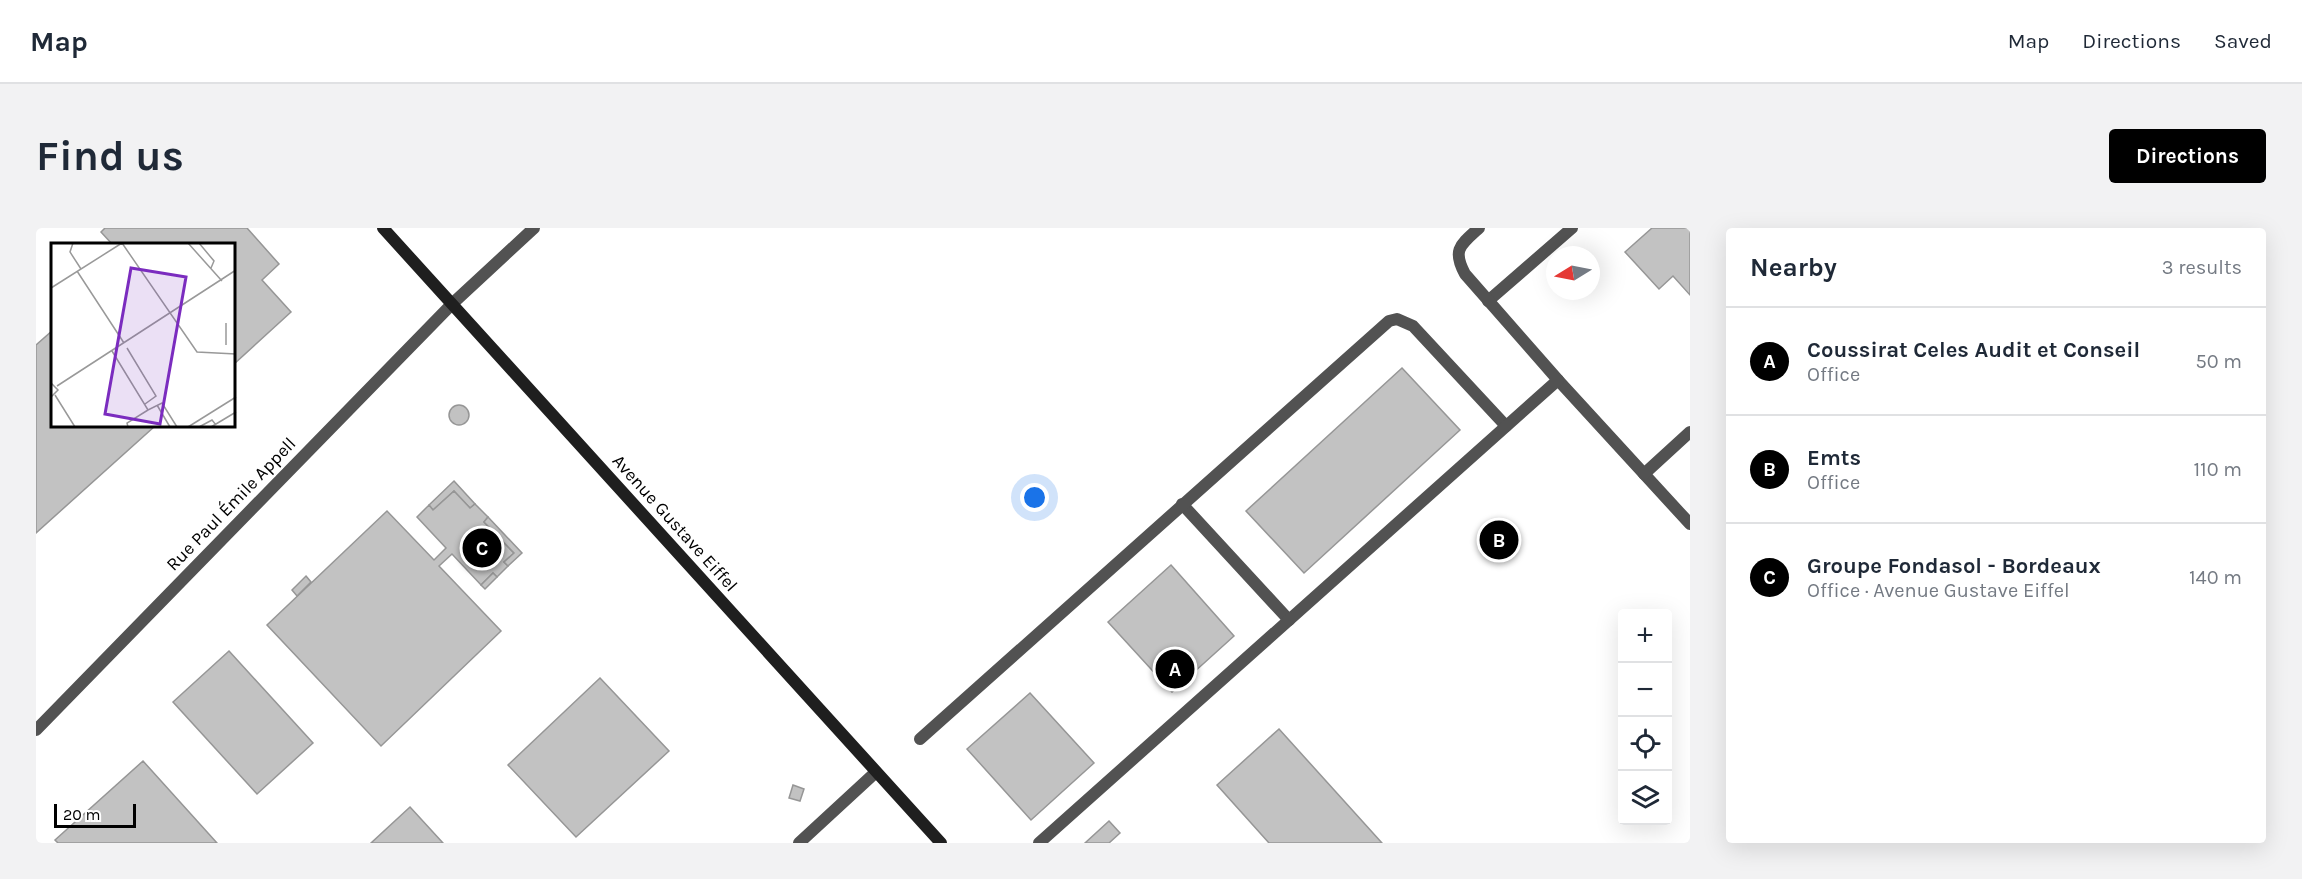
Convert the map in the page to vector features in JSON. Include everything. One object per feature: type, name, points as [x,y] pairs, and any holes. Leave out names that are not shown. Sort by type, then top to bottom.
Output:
[{"type":"street","name":"Avenue Gustave Eiffel","points":[[383,228],[941,843]]},
{"type":"street","name":"Rue Paul Émile Appell","points":[[36,730],[452,304],[534,228]]},
{"type":"street","points":[[1479,228],[1460,247],[1457,260],[1465,274],[1690,524]]},
{"type":"street","points":[[1488,301],[1572,228]]},
{"type":"street","points":[[920,739],[1389,321],[1397,319],[1413,326],[1506,426]]},
{"type":"street","points":[[1039,843],[1558,380]]},
{"type":"street","points":[[1644,474],[1690,432]]},
{"type":"street","points":[[1182,504],[1289,620]]},
{"type":"street","points":[[799,843],[876,772]]},
{"type":"building","points":[[105,228],[247,228],[279,264],[262,280],[291,312],[236,362],[236,243],[111,243],[101,232]]},
{"type":"building","points":[[1652,228],[1690,228],[1690,295],[1673,276],[1659,289],[1625,252]]},
{"type":"building","points":[[51,332],[51,428],[153,428],[36,533],[36,345]]},
{"type":"building","points":[[1402,368],[1460,430],[1304,573],[1246,511]]},
{"type":"building","points":[[459,405],[466,408],[469,415],[466,422],[459,425],[452,422],[449,415],[452,408]]},
{"type":"building","points":[[454,481],[475,504],[470,508],[454,491],[433,510],[429,505]]},
{"type":"building","points":[[454,491],[470,508],[475,504],[488,517],[484,522],[514,553],[504,562],[508,566],[497,577],[493,573],[481,585],[452,554],[439,566],[501,631],[381,746],[267,625],[387,511],[434,560],[446,548],[417,517],[429,505],[433,510]]},
{"type":"building","points":[[488,517],[522,553],[508,566],[504,562],[514,553],[484,522]]},
{"type":"building","points":[[1171,565],[1234,636],[1172,692],[1108,622]]},
{"type":"building","points":[[493,573],[497,577],[485,589],[481,585]]},
{"type":"building","points":[[306,576],[311,582],[297,596],[292,590]]},
{"type":"building","points":[[229,651],[313,743],[257,794],[173,702]]},
{"type":"building","points":[[600,678],[669,751],[576,837],[508,765]]},
{"type":"building","points":[[1030,693],[1094,763],[1031,820],[967,749]]},
{"type":"building","points":[[1279,729],[1382,843],[1269,843],[1217,785]]},
{"type":"building","points":[[143,761],[217,843],[58,843],[55,840]]},
{"type":"building","points":[[793,785],[804,789],[800,801],[789,798]]},
{"type":"building","points":[[410,807],[443,843],[371,843]]},
{"type":"building","points":[[1109,821],[1120,833],[1109,843],[1085,843]]},
{"type":"place","name":"Emts","points":[[1499,540]]},
{"type":"place","name":"Groupe Fondasol - Bordeaux","points":[[482,548]]},
{"type":"place","name":"Coussirat Celes Audit et Conseil","points":[[1175,669]]}]
